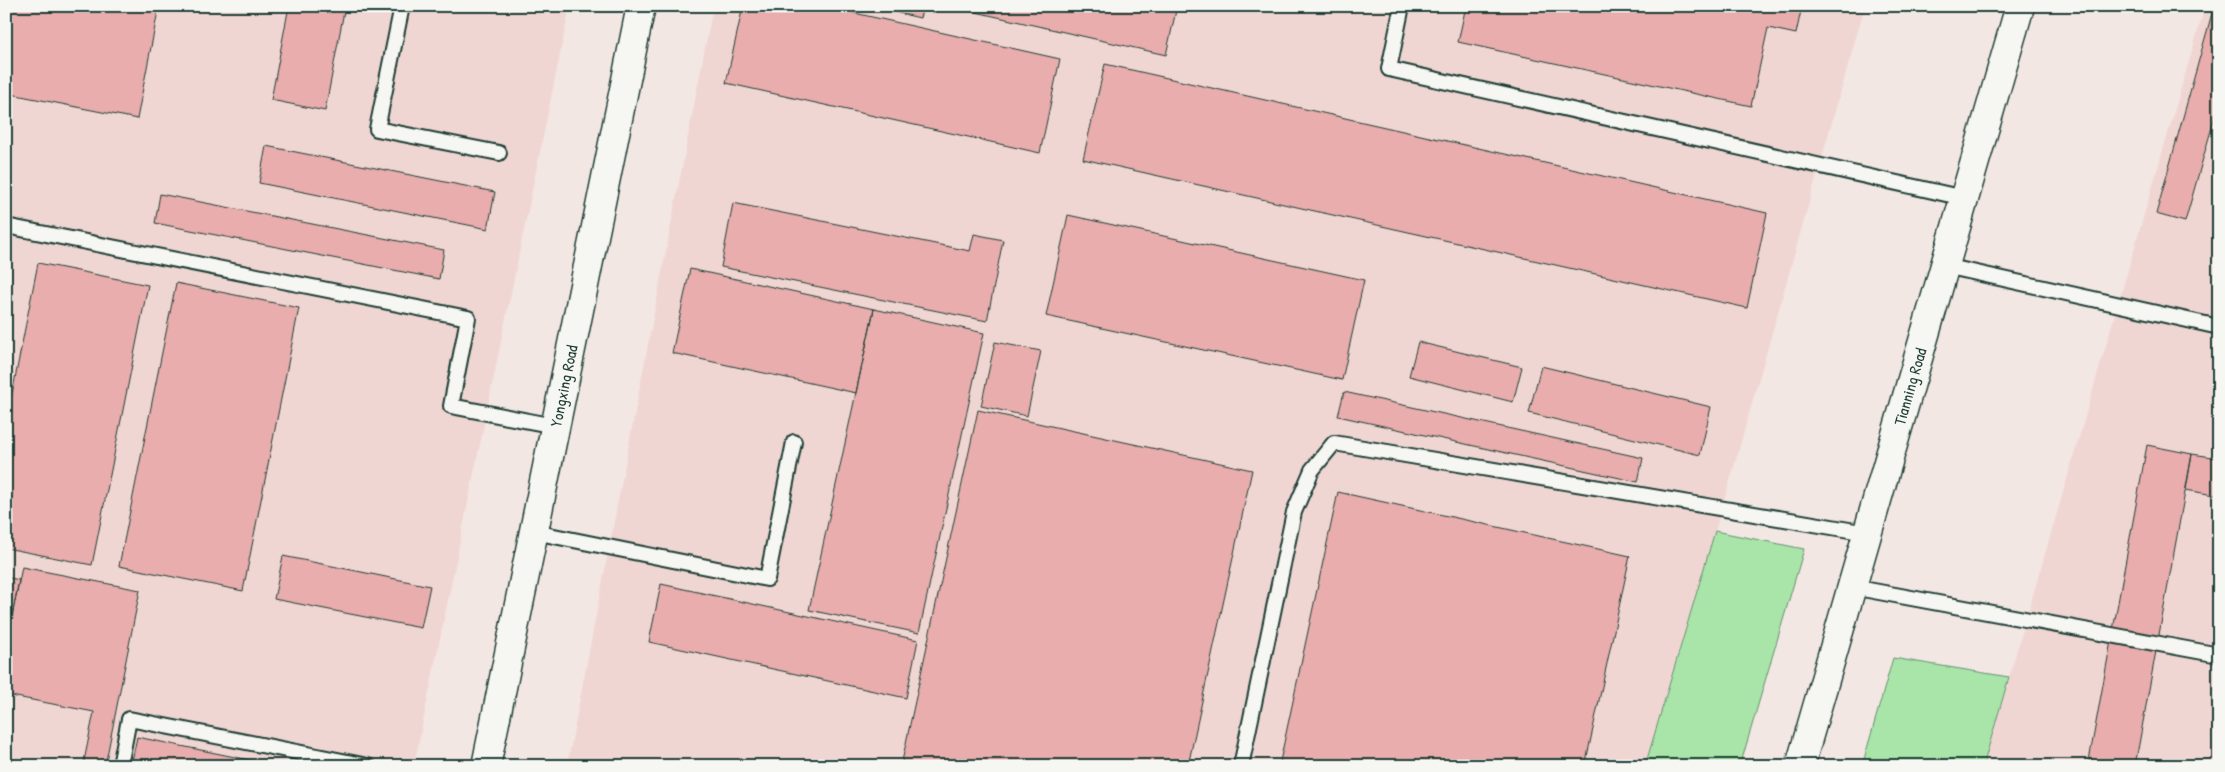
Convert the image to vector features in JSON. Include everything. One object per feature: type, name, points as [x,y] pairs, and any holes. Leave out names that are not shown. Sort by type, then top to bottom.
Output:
[{"type":"street","name":"Yongxing Road","points":[[486,766],[641,6]]},
{"type":"street","name":"Tianning Road","points":[[1800,766],[2020,6]]},
{"type":"lane","points":[[402,6],[377,130],[499,153]]},
{"type":"lane","points":[[1402,6],[1388,68],[1964,198]]},
{"type":"lane","points":[[6,226],[468,318],[450,406],[556,426]]},
{"type":"lane","points":[[1945,266],[2219,327]]},
{"type":"lane","points":[[534,532],[767,579],[794,442]]},
{"type":"lane","points":[[1241,766],[1294,512],[1312,470],[1334,443],[1867,534]]},
{"type":"lane","points":[[1852,587],[2219,655]]},
{"type":"lane","points":[[120,766],[130,718],[368,766]]},
{"type":"shaded area","points":[[6,6],[570,6],[414,766],[6,766]]},
{"type":"shaded area","points":[[713,6],[1865,6],[1732,474],[1645,766],[567,766]]},
{"type":"shaded area","points":[[2205,6],[2219,6],[2219,766],[1983,766]]},
{"type":"green space","points":[[1715,531],[1804,549],[1740,766],[1645,766]]},
{"type":"green space","points":[[1893,658],[2009,677],[1983,766],[1862,766]]},
{"type":"building","points":[[6,6],[159,6],[137,119],[6,93]]},
{"type":"building","points":[[289,6],[345,6],[325,111],[271,100]]},
{"type":"building","points":[[743,6],[823,6],[1060,59],[1040,153],[726,83]]},
{"type":"building","points":[[868,6],[923,6],[920,18]]},
{"type":"building","points":[[949,6],[1177,6],[1166,55]]},
{"type":"building","points":[[1466,6],[1802,6],[1796,34],[1768,28],[1751,106],[1458,42]]},
{"type":"building","points":[[2214,6],[2219,6],[2219,102],[2185,222],[2156,214]]},
{"type":"building","points":[[1105,64],[1767,213],[1747,308],[1083,159]]},
{"type":"building","points":[[266,146],[495,192],[488,229],[259,183]]},
{"type":"building","points":[[160,194],[444,250],[439,279],[155,223]]},
{"type":"building","points":[[733,203],[970,251],[974,234],[1003,240],[987,321],[721,267]]},
{"type":"building","points":[[1068,215],[1364,280],[1342,380],[1046,316]]},
{"type":"building","points":[[38,263],[148,285],[92,565],[6,548],[6,424]]},
{"type":"building","points":[[690,269],[874,309],[856,393],[672,353]]},
{"type":"building","points":[[176,283],[299,308],[243,591],[119,566]]},
{"type":"building","points":[[874,309],[984,333],[919,633],[809,610]]},
{"type":"building","points":[[995,342],[1041,351],[1027,416],[981,406]]},
{"type":"building","points":[[1418,342],[1522,367],[1513,402],[1409,376]]},
{"type":"building","points":[[1541,366],[1711,407],[1700,455],[1529,413]]},
{"type":"building","points":[[1344,392],[1643,458],[1638,482],[1338,416]]},
{"type":"building","points":[[978,410],[1252,470],[1188,766],[901,766]]},
{"type":"building","points":[[2147,445],[2192,454],[2135,766],[2088,766]]},
{"type":"building","points":[[2192,454],[2219,458],[2219,496],[2186,490]]},
{"type":"building","points":[[1338,492],[1630,556],[1585,766],[1279,766]]},
{"type":"building","points":[[283,556],[430,586],[421,628],[274,599]]},
{"type":"building","points":[[22,567],[140,590],[105,766],[83,766],[94,712],[6,695],[6,646]]},
{"type":"building","points":[[6,577],[19,580],[6,646]]},
{"type":"building","points":[[661,584],[918,640],[906,698],[649,642]]},
{"type":"building","points":[[137,737],[279,766],[131,766]]}]
